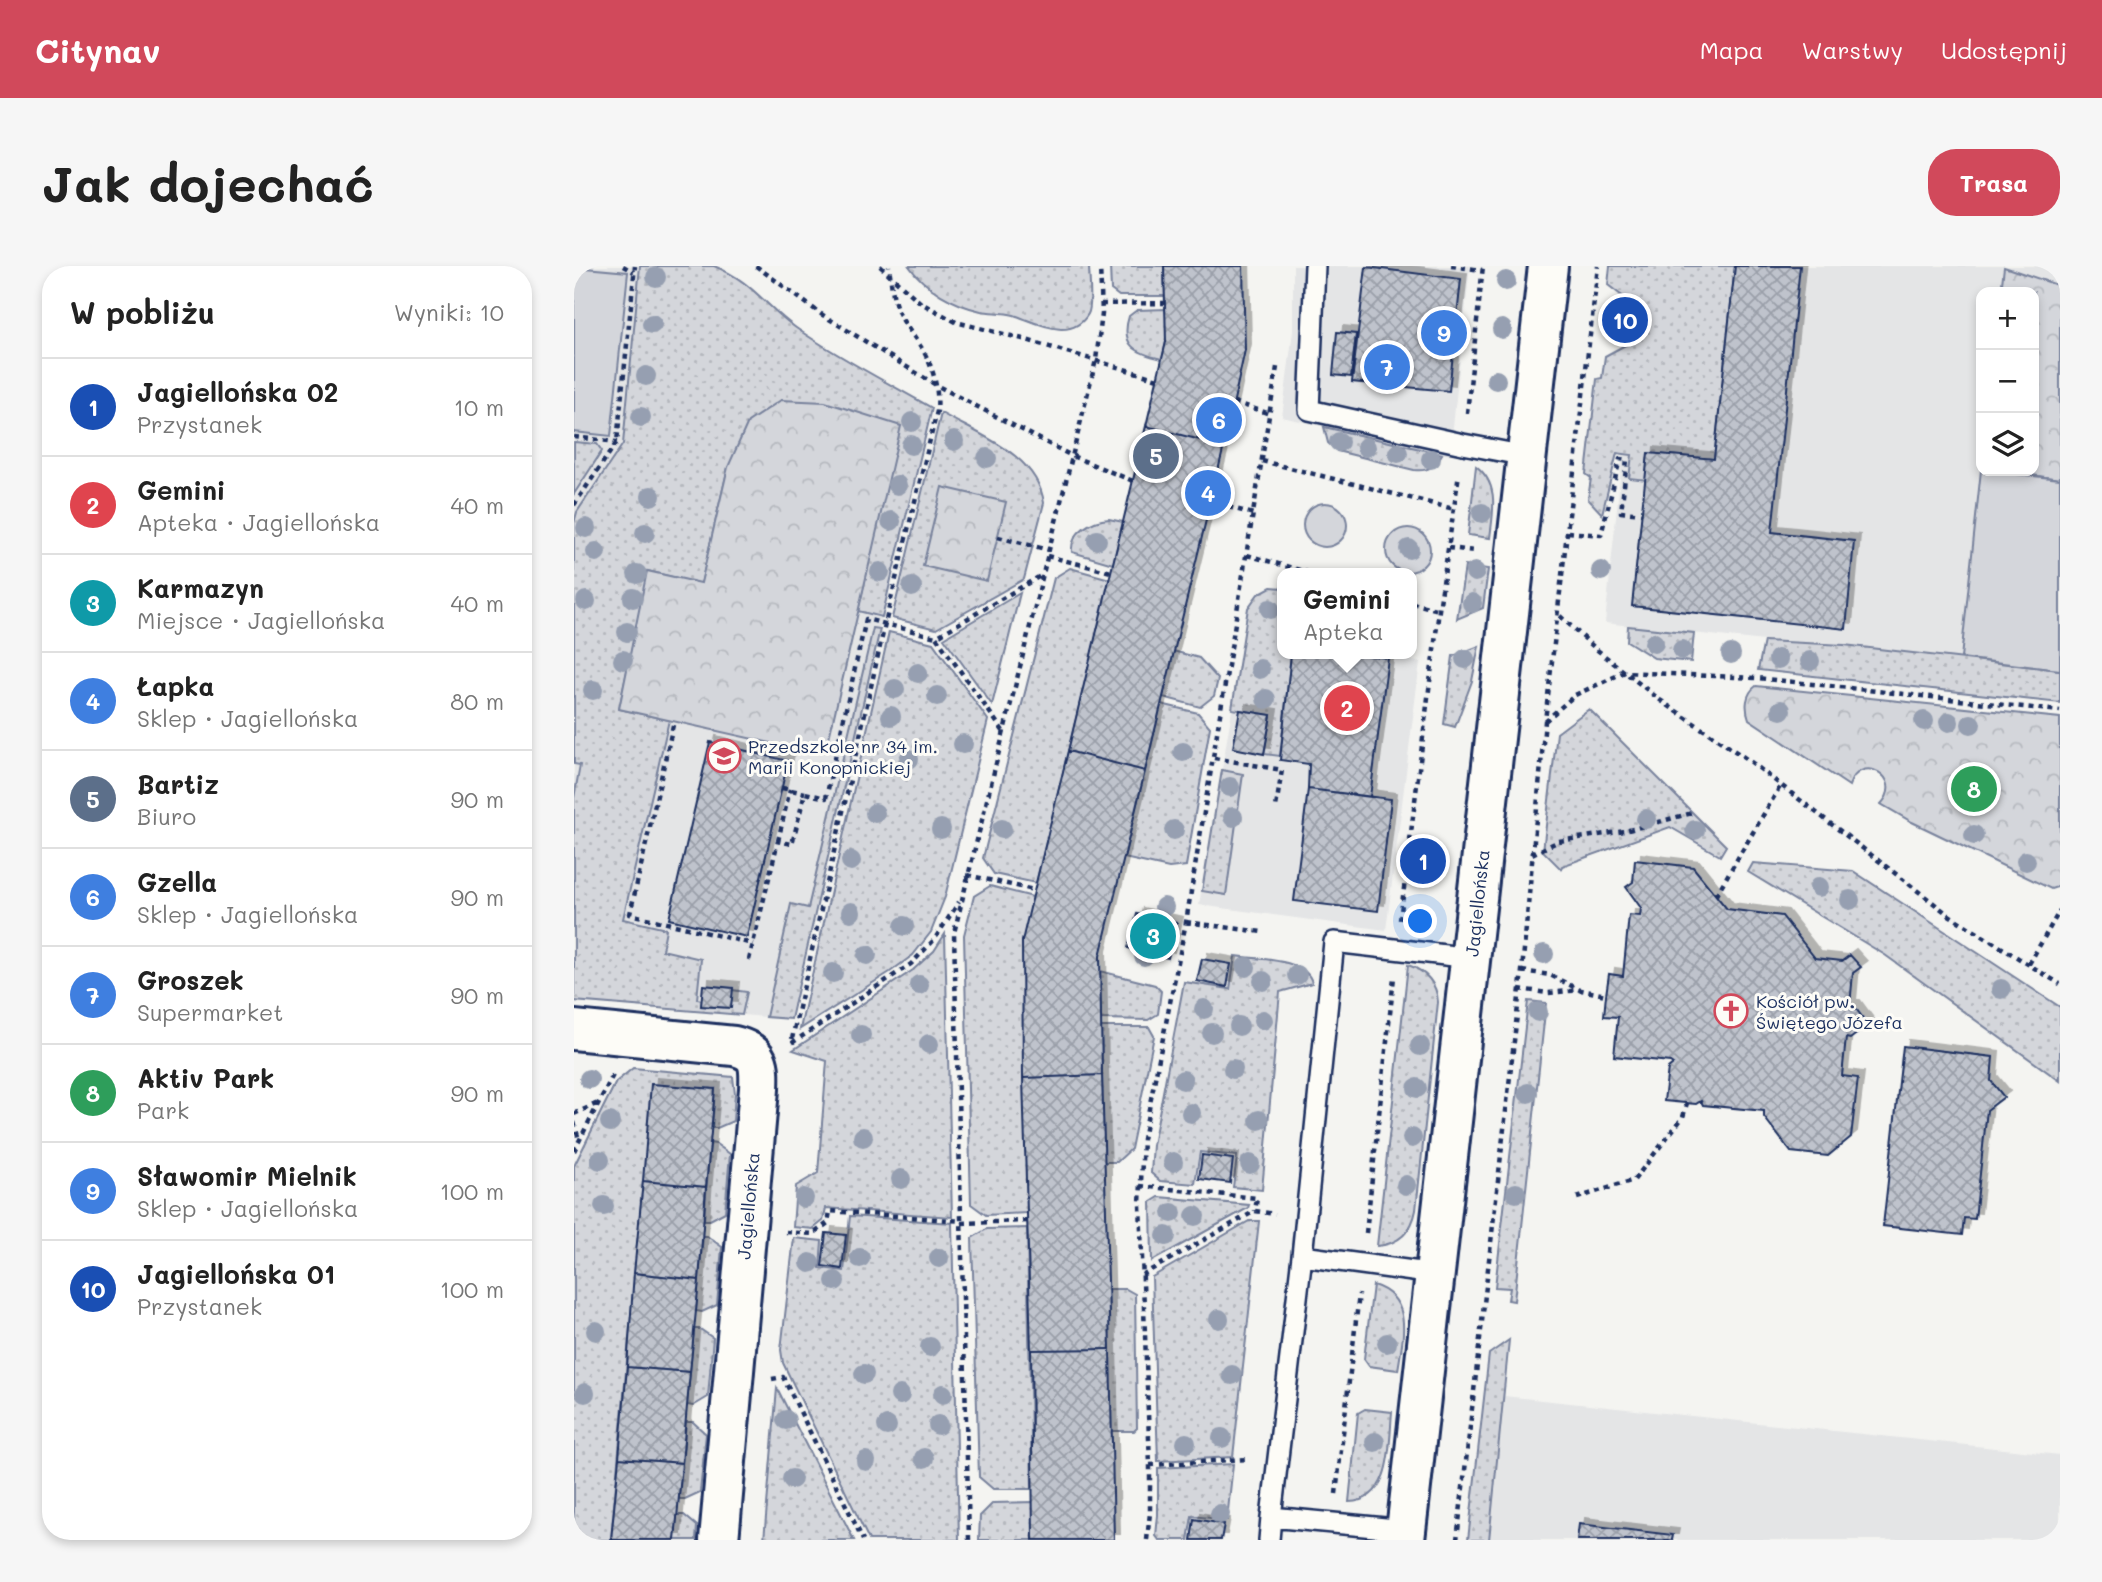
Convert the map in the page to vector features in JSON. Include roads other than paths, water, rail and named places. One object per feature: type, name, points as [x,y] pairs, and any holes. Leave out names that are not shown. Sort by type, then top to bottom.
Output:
[{"type":"street","name":"Jagiellońska","points":[[1405,1535],[1548,266]]},
{"type":"street","name":"Jagiellońska","points":[[574,1030],[726,1045],[752,1052],[758,1062],[747,1228],[719,1540]]},
{"type":"lane","points":[[1315,266],[1309,410],[1526,456]]},
{"type":"lane","points":[[1269,1540],[1335,942],[1471,958]]},
{"type":"lane","points":[[1302,1256],[1435,1274]]},
{"type":"lane","points":[[1271,1517],[1333,1523],[1405,1535]]},
{"type":"place","name":"Jagiellońska 01","points":[[1625,320]]},
{"type":"place","name":"Sławomir Mielnik","points":[[1444,333]]},
{"type":"place","name":"Groszek","points":[[1387,367]]},
{"type":"place","name":"Gzella","points":[[1219,420]]},
{"type":"place","name":"Bartiz","points":[[1156,456]]},
{"type":"place","name":"Łapka","points":[[1208,493]]},
{"type":"place","name":"Gemini","points":[[1347,708]]},
{"type":"place","name":"Przedszkole nr 34 im. Marii Konopnickiej","points":[[724,756]]},
{"type":"place","name":"Aktiv Park","points":[[1974,789]]},
{"type":"place","name":"Jagiellońska 02","points":[[1423,861]]},
{"type":"place","name":"Karmazyn","points":[[1153,936]]},
{"type":"place","name":"Kościół pw. Świętego Józefa","points":[[1731,1011]]}]
